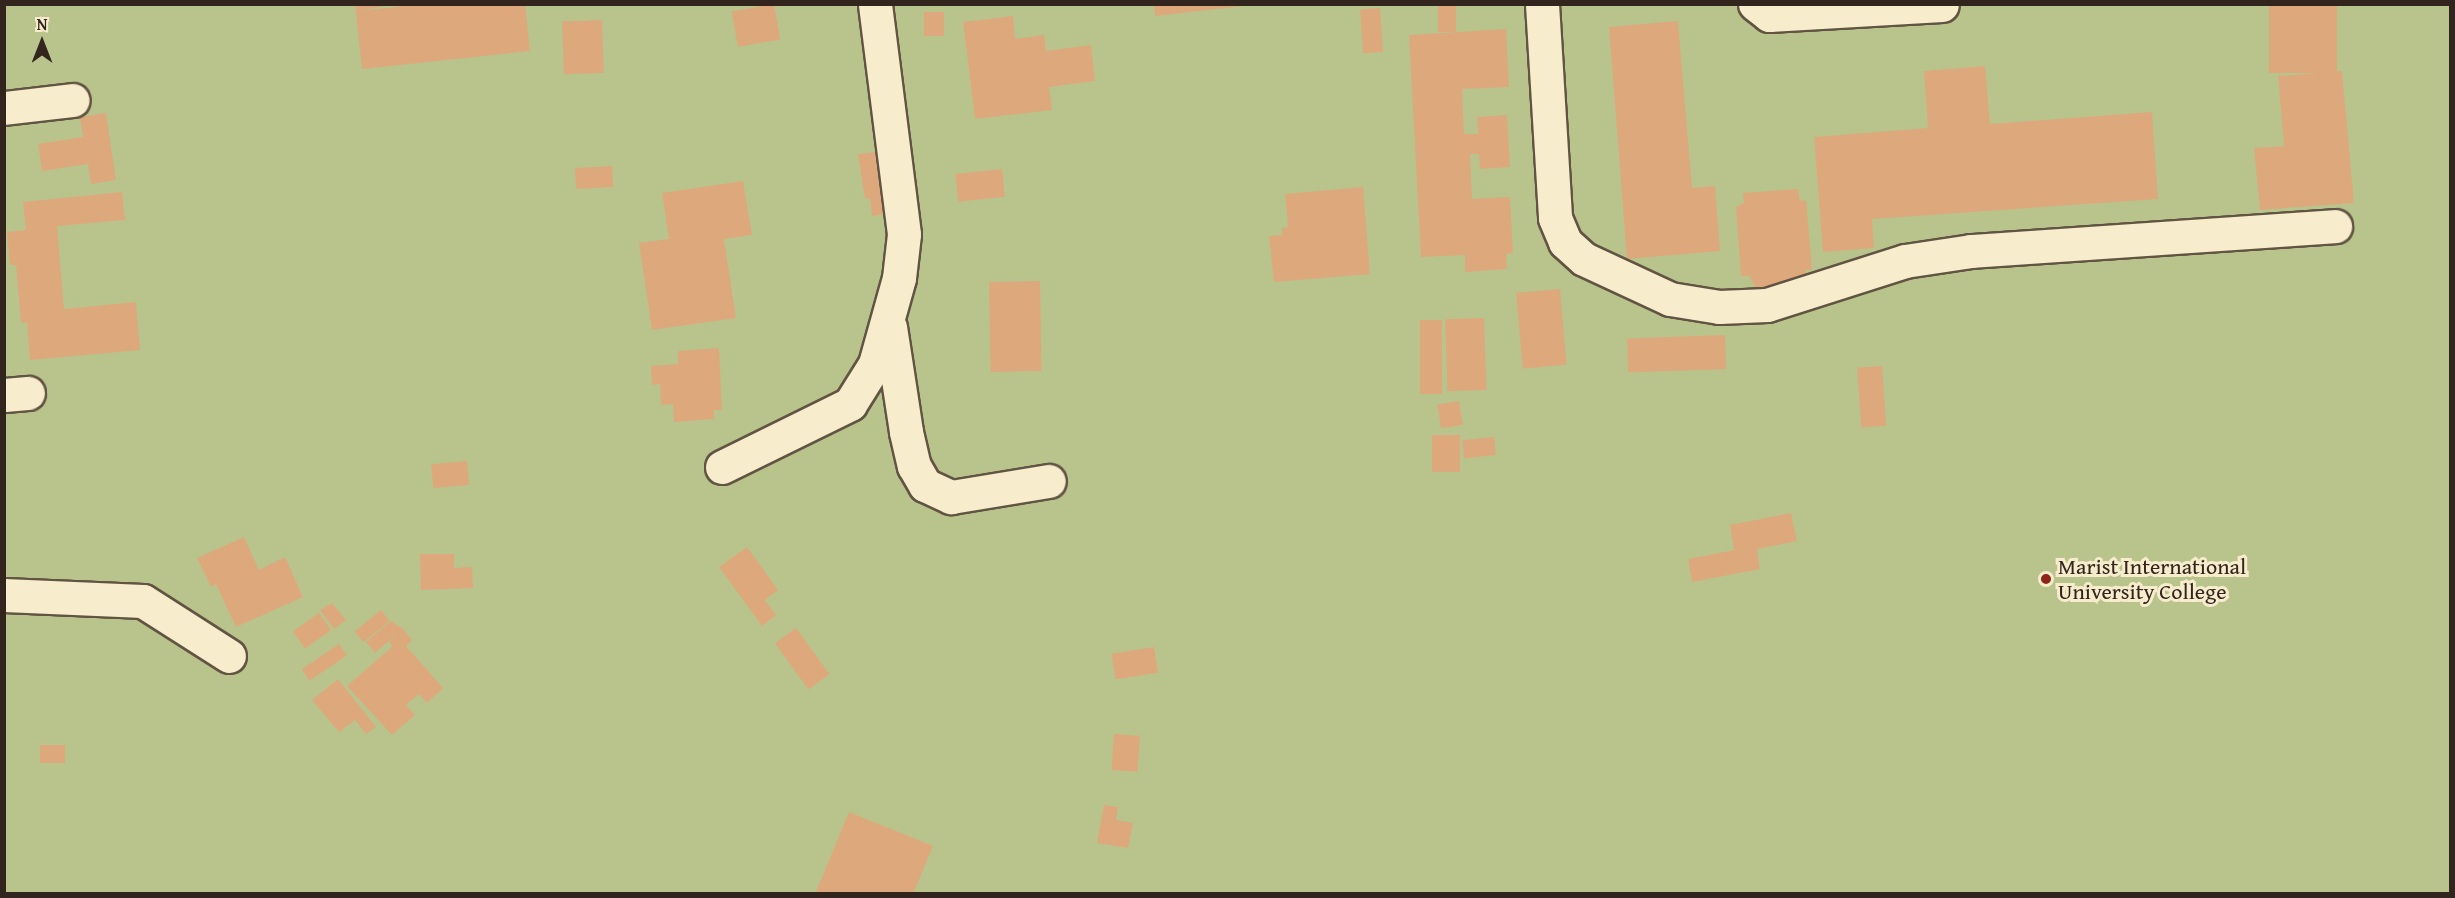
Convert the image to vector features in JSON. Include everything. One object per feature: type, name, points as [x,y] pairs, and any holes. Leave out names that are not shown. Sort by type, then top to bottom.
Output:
[{"type":"street","points":[[722,467],[850,404],[875,364],[899,278],[904,234],[875,4]]},
{"type":"street","points":[[1542,4],[1555,218],[1564,242],[1584,259],[1670,299],[1719,307],[1767,305],[1905,261],[1971,251],[2335,226]]},
{"type":"street","points":[[1755,4],[1769,15],[1942,4]]},
{"type":"street","points":[[4,108],[73,100]]},
{"type":"street","points":[[888,313],[906,432],[914,466],[924,485],[951,496],[1049,481]]},
{"type":"street","points":[[4,595],[143,601],[229,656]]},
{"type":"green space","points":[[5,5],[2450,5],[2450,894],[5,894]]},
{"type":"building","points":[[355,4],[393,4],[360,11],[421,4],[525,4],[530,51],[362,69]]},
{"type":"building","points":[[774,4],[780,39],[738,47],[732,11]]},
{"type":"building","points":[[1154,4],[1243,4],[1243,6],[1155,16]]},
{"type":"building","points":[[1438,4],[1456,4],[1456,32],[1438,32]]},
{"type":"building","points":[[2269,4],[2337,4],[2337,73],[2269,73]]},
{"type":"building","points":[[1380,8],[1383,52],[1363,53],[1360,9]]},
{"type":"building","points":[[924,12],[944,12],[944,36],[924,36]]},
{"type":"building","points":[[1013,16],[1015,39],[1044,35],[1046,51],[1091,45],[1095,81],[1049,87],[1052,110],[975,119],[963,22]]},
{"type":"building","points":[[602,20],[604,73],[564,74],[562,21]]},
{"type":"building","points":[[1678,21],[1692,188],[1715,186],[1720,251],[1627,259],[1609,27]]},
{"type":"building","points":[[1506,29],[1509,87],[1462,89],[1464,134],[1478,134],[1477,117],[1507,115],[1510,167],[1480,169],[1479,154],[1470,154],[1472,199],[1510,197],[1513,253],[1506,254],[1507,269],[1465,272],[1465,255],[1421,257],[1409,35]]},
{"type":"building","points":[[1985,66],[1990,124],[2152,112],[2158,199],[1872,219],[1874,248],[1823,252],[1814,137],[1928,128],[1924,71]]},
{"type":"building","points":[[2342,71],[2354,203],[2260,210],[2254,148],[2284,146],[2278,76]]},
{"type":"building","points":[[106,113],[116,180],[91,184],[88,164],[42,171],[38,144],[83,137],[80,117]]},
{"type":"building","points":[[884,151],[893,213],[872,216],[870,198],[865,199],[858,154]]},
{"type":"building","points":[[612,166],[613,187],[576,189],[575,168]]},
{"type":"building","points":[[1002,169],[1005,197],[958,202],[955,174]]},
{"type":"building","points":[[743,181],[752,235],[724,239],[736,318],[652,330],[639,243],[669,239],[662,193]]},
{"type":"building","points":[[1363,187],[1370,274],[1274,282],[1269,236],[1282,235],[1282,228],[1288,227],[1285,194]]},
{"type":"building","points":[[1798,189],[1800,201],[1806,200],[1812,270],[1806,270],[1807,284],[1756,288],[1749,276],[1741,276],[1736,207],[1744,203],[1743,193]]},
{"type":"building","points":[[122,192],[125,220],[57,226],[64,309],[136,302],[140,350],[30,360],[27,322],[21,323],[16,265],[10,265],[7,232],[26,230],[23,202]]},
{"type":"building","points":[[1040,281],[1042,371],[991,372],[989,282]]},
{"type":"building","points":[[1560,289],[1567,365],[1523,369],[1516,293]]},
{"type":"building","points":[[1484,318],[1487,390],[1448,391],[1445,319]]},
{"type":"building","points":[[1420,320],[1442,320],[1442,394],[1420,394]]},
{"type":"building","points":[[1725,335],[1726,369],[1628,372],[1627,338]]},
{"type":"building","points":[[719,348],[722,410],[714,410],[714,419],[674,422],[673,404],[661,405],[660,384],[652,385],[651,366],[678,364],[678,351]]},
{"type":"building","points":[[1882,366],[1886,426],[1861,428],[1857,368]]},
{"type":"building","points":[[1459,401],[1463,425],[1441,428],[1437,404]]},
{"type":"building","points":[[1432,435],[1460,435],[1460,472],[1432,472]]},
{"type":"building","points":[[1494,437],[1496,455],[1464,458],[1462,440]]},
{"type":"building","points":[[467,461],[469,485],[433,488],[431,464]]},
{"type":"building","points":[[1791,513],[1797,541],[1757,549],[1760,569],[1692,582],[1688,559],[1734,550],[1730,525]]},
{"type":"building","points":[[244,537],[259,570],[285,557],[303,597],[236,627],[216,584],[211,587],[197,558]]},
{"type":"building","points":[[747,547],[778,590],[765,600],[776,615],[762,626],[719,567]]},
{"type":"building","points":[[420,554],[454,554],[454,568],[472,567],[473,588],[421,590]]},
{"type":"building","points":[[332,603],[346,620],[334,629],[320,610]]},
{"type":"building","points":[[381,610],[390,621],[363,642],[355,631]]},
{"type":"building","points":[[319,613],[331,630],[305,649],[293,631]]},
{"type":"building","points":[[391,621],[403,629],[412,640],[406,646],[443,688],[427,703],[419,694],[406,705],[415,715],[392,735],[347,686],[393,646],[389,642],[398,633],[375,653],[366,642]]},
{"type":"building","points":[[796,628],[830,674],[808,689],[775,643]]},
{"type":"building","points":[[339,644],[347,656],[310,681],[302,669]]},
{"type":"building","points":[[1154,647],[1158,673],[1116,679],[1112,654]]},
{"type":"building","points":[[338,679],[376,727],[366,734],[355,720],[339,732],[312,700]]},
{"type":"building","points":[[1114,734],[1140,736],[1137,772],[1111,770]]},
{"type":"building","points":[[40,745],[65,745],[65,763],[40,763]]},
{"type":"building","points":[[1104,805],[1118,807],[1116,820],[1133,823],[1128,848],[1097,843]]},
{"type":"building","points":[[849,812],[933,846],[913,894],[815,894]]},
{"type":"place","name":"Marist International University College","points":[[2046,579]]}]
